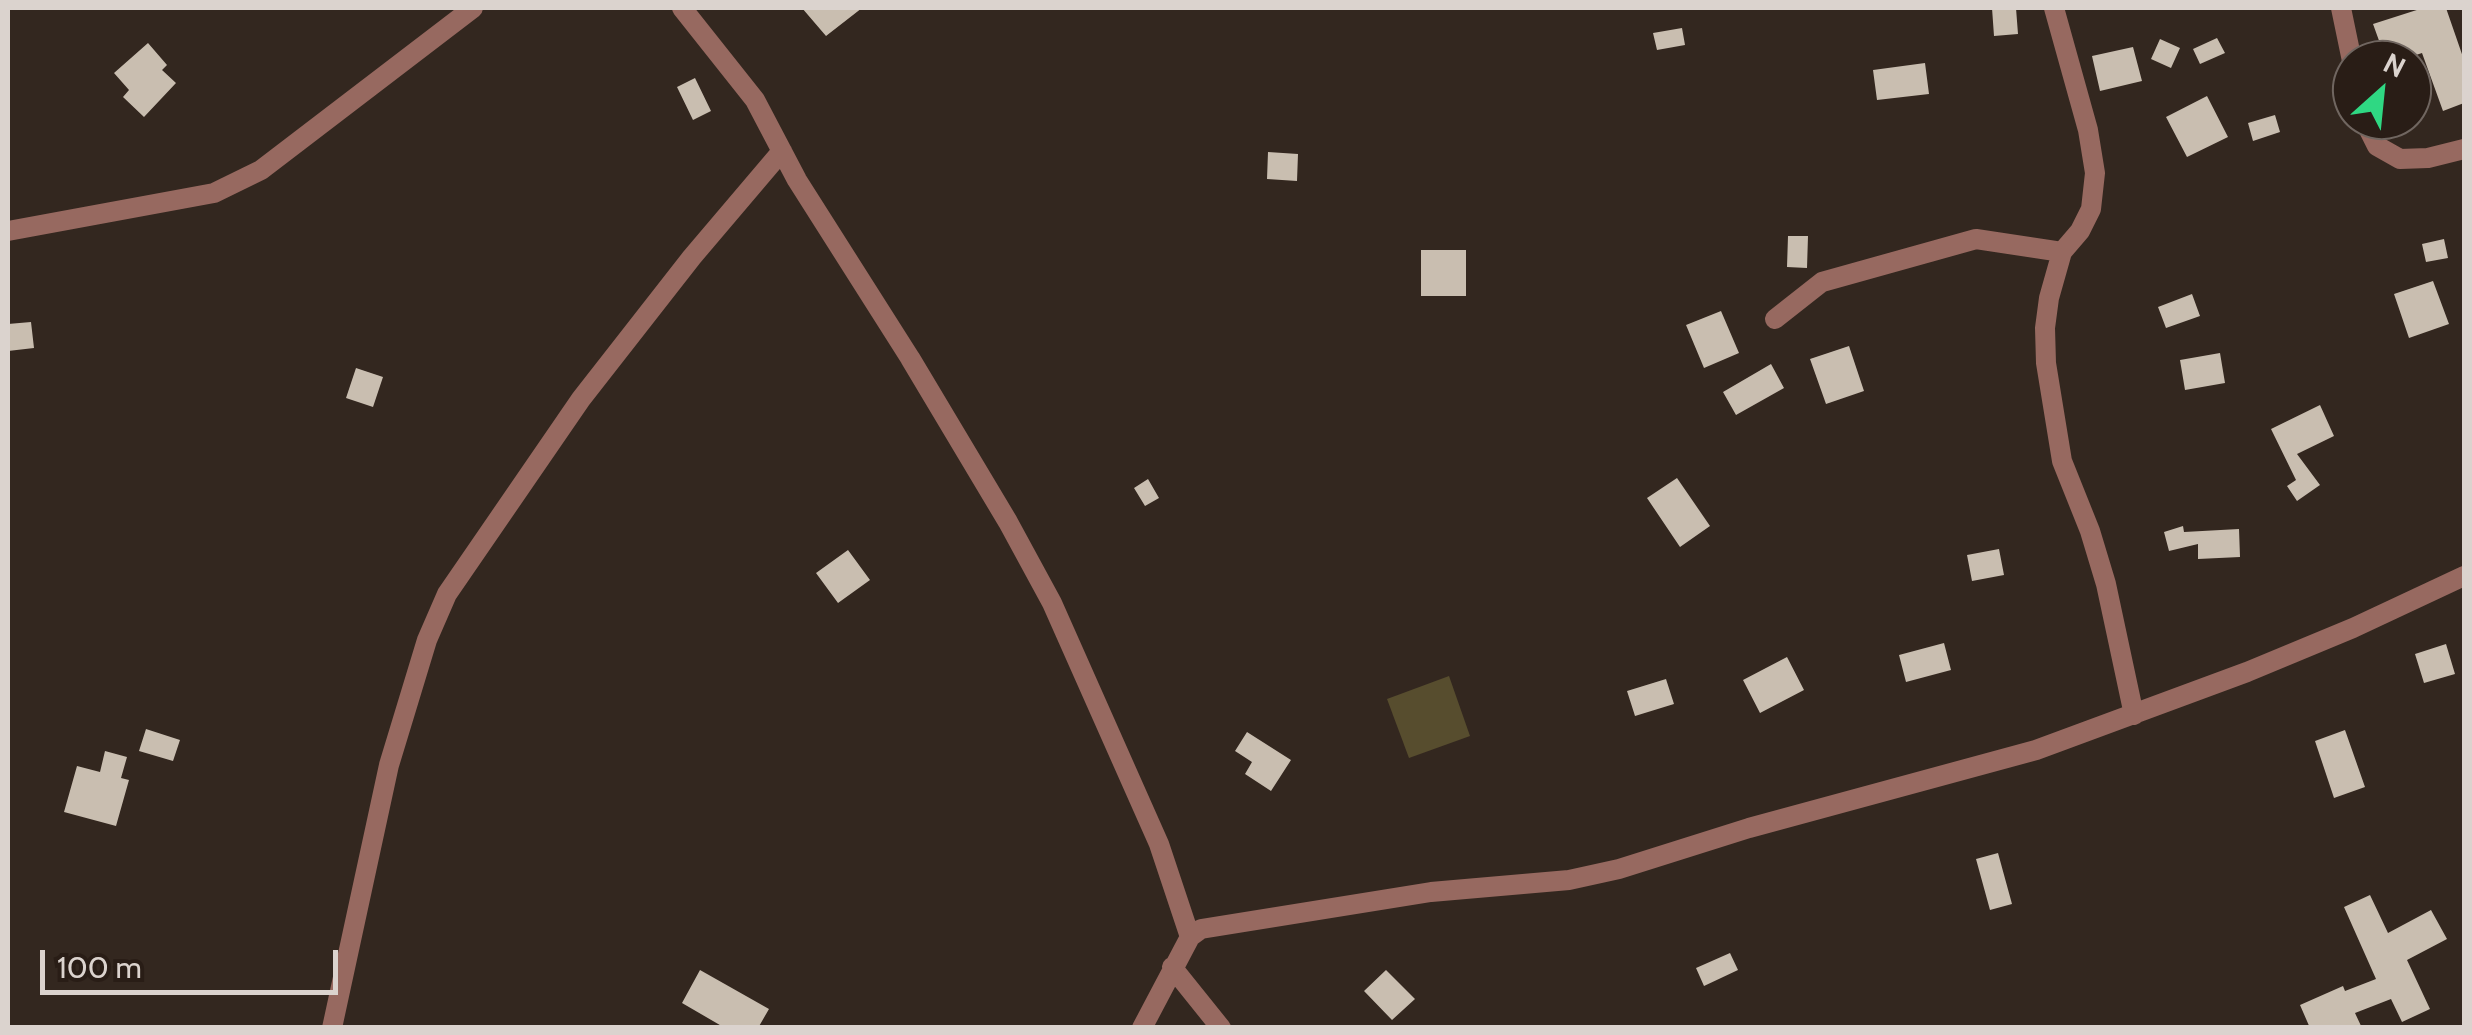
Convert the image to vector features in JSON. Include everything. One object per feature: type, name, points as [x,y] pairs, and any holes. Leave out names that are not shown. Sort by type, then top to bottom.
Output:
[{"type":"street","points":[[8,231],[214,192],[262,170],[473,8]]},
{"type":"street","points":[[682,8],[756,100],[782,151],[961,440],[1052,604],[1160,844],[1190,937]]},
{"type":"street","points":[[2054,8],[2088,130],[2095,173],[2091,209],[2080,231],[2062,252],[2049,298],[2045,328],[2052,407],[2062,460],[2106,584],[2134,715]]},
{"type":"street","points":[[2341,8],[2348,40]]},
{"type":"street","points":[[2374,140],[2377,146],[2400,159],[2428,158],[2464,149]]},
{"type":"street","points":[[332,1028],[389,764],[427,640],[447,594],[580,399],[782,151]]},
{"type":"street","points":[[1775,318],[1822,282],[1976,239],[2062,252]]},
{"type":"street","points":[[1142,1028],[1190,937],[1201,929],[1430,892],[1568,880],[1619,869],[1749,828],[2036,750],[2318,643],[2464,576]]},
{"type":"street","points":[[1172,968],[1221,1028]]},
{"type":"shaded area","points":[[1449,676],[1470,736],[1409,758],[1387,699]]},
{"type":"building","points":[[802,8],[862,8],[826,36]]},
{"type":"building","points":[[1992,8],[2016,8],[2018,34],[1994,36]]},
{"type":"building","points":[[2423,8],[2446,8],[2464,60],[2464,103],[2443,111],[2432,81],[2432,40],[2379,40],[2373,24]]},
{"type":"building","points":[[1682,28],[1685,45],[1657,50],[1653,33]]},
{"type":"building","points":[[2217,38],[2225,53],[2200,64],[2193,49]]},
{"type":"building","points":[[2160,39],[2180,48],[2171,68],[2151,59]]},
{"type":"building","points":[[148,43],[167,65],[162,70],[176,83],[144,117],[123,97],[129,90],[114,73]]},
{"type":"building","points":[[2133,47],[2142,81],[2100,91],[2092,56]]},
{"type":"building","points":[[1925,63],[1929,94],[1877,100],[1873,70]]},
{"type":"building","points":[[695,78],[711,111],[693,120],[677,87]]},
{"type":"building","points":[[2207,96],[2228,137],[2187,157],[2166,117]]},
{"type":"building","points":[[2275,115],[2280,132],[2253,141],[2248,123]]},
{"type":"building","points":[[1268,152],[1298,154],[1297,181],[1267,179]]},
{"type":"building","points":[[1788,236],[1808,236],[1807,268],[1787,267]]},
{"type":"building","points":[[2444,239],[2448,258],[2426,262],[2422,244]]},
{"type":"building","points":[[1421,250],[1466,250],[1466,296],[1421,296]]},
{"type":"building","points":[[2433,281],[2449,324],[2409,338],[2394,294]]},
{"type":"building","points":[[2192,294],[2200,316],[2166,328],[2158,307]]},
{"type":"building","points":[[1721,311],[1739,353],[1704,368],[1686,325]]},
{"type":"building","points":[[31,322],[34,348],[8,351],[8,324]]},
{"type":"building","points":[[1849,346],[1864,391],[1826,404],[1810,359]]},
{"type":"building","points":[[2220,353],[2225,383],[2185,390],[2180,360]]},
{"type":"building","points":[[1771,364],[1784,388],[1736,415],[1723,392]]},
{"type":"building","points":[[356,368],[383,377],[373,407],[346,398]]},
{"type":"building","points":[[2320,405],[2334,436],[2297,454],[2320,485],[2297,501],[2287,486],[2296,480],[2271,429]]},
{"type":"building","points":[[1677,478],[1710,526],[1680,547],[1647,498]]},
{"type":"building","points":[[1148,479],[1159,498],[1145,506],[1134,488]]},
{"type":"building","points":[[2183,526],[2184,532],[2239,529],[2240,557],[2198,559],[2198,544],[2169,551],[2164,532]]},
{"type":"building","points":[[1999,549],[2004,575],[1972,581],[1967,555]]},
{"type":"building","points":[[848,550],[870,580],[838,603],[816,573]]},
{"type":"building","points":[[1944,643],[1951,670],[1906,682],[1899,655]]},
{"type":"building","points":[[2446,644],[2455,674],[2424,683],[2415,654]]},
{"type":"building","points":[[1787,657],[1804,690],[1760,713],[1743,680]]},
{"type":"building","points":[[1666,679],[1674,704],[1635,716],[1627,691]]},
{"type":"building","points":[[146,729],[180,740],[173,761],[139,751]]},
{"type":"building","points":[[2345,730],[2365,787],[2334,798],[2315,741]]},
{"type":"building","points":[[1247,732],[1291,760],[1271,791],[1245,774],[1252,762],[1235,751]]},
{"type":"building","points":[[105,751],[127,757],[121,778],[129,780],[116,826],[64,812],[77,766],[100,772]]},
{"type":"building","points":[[1998,853],[2012,904],[1990,910],[1976,859]]},
{"type":"building","points":[[2370,895],[2388,933],[2431,910],[2447,939],[2407,960],[2430,1009],[2402,1022],[2391,999],[2355,1013],[2362,1028],[2310,1028],[2300,1005],[2343,986],[2345,991],[2376,979],[2344,907]]},
{"type":"building","points":[[1730,953],[1738,970],[1704,986],[1696,968]]},
{"type":"building","points":[[700,970],[769,1009],[758,1028],[725,1028],[682,1003]]},
{"type":"building","points":[[1386,970],[1415,999],[1392,1020],[1364,991]]}]
